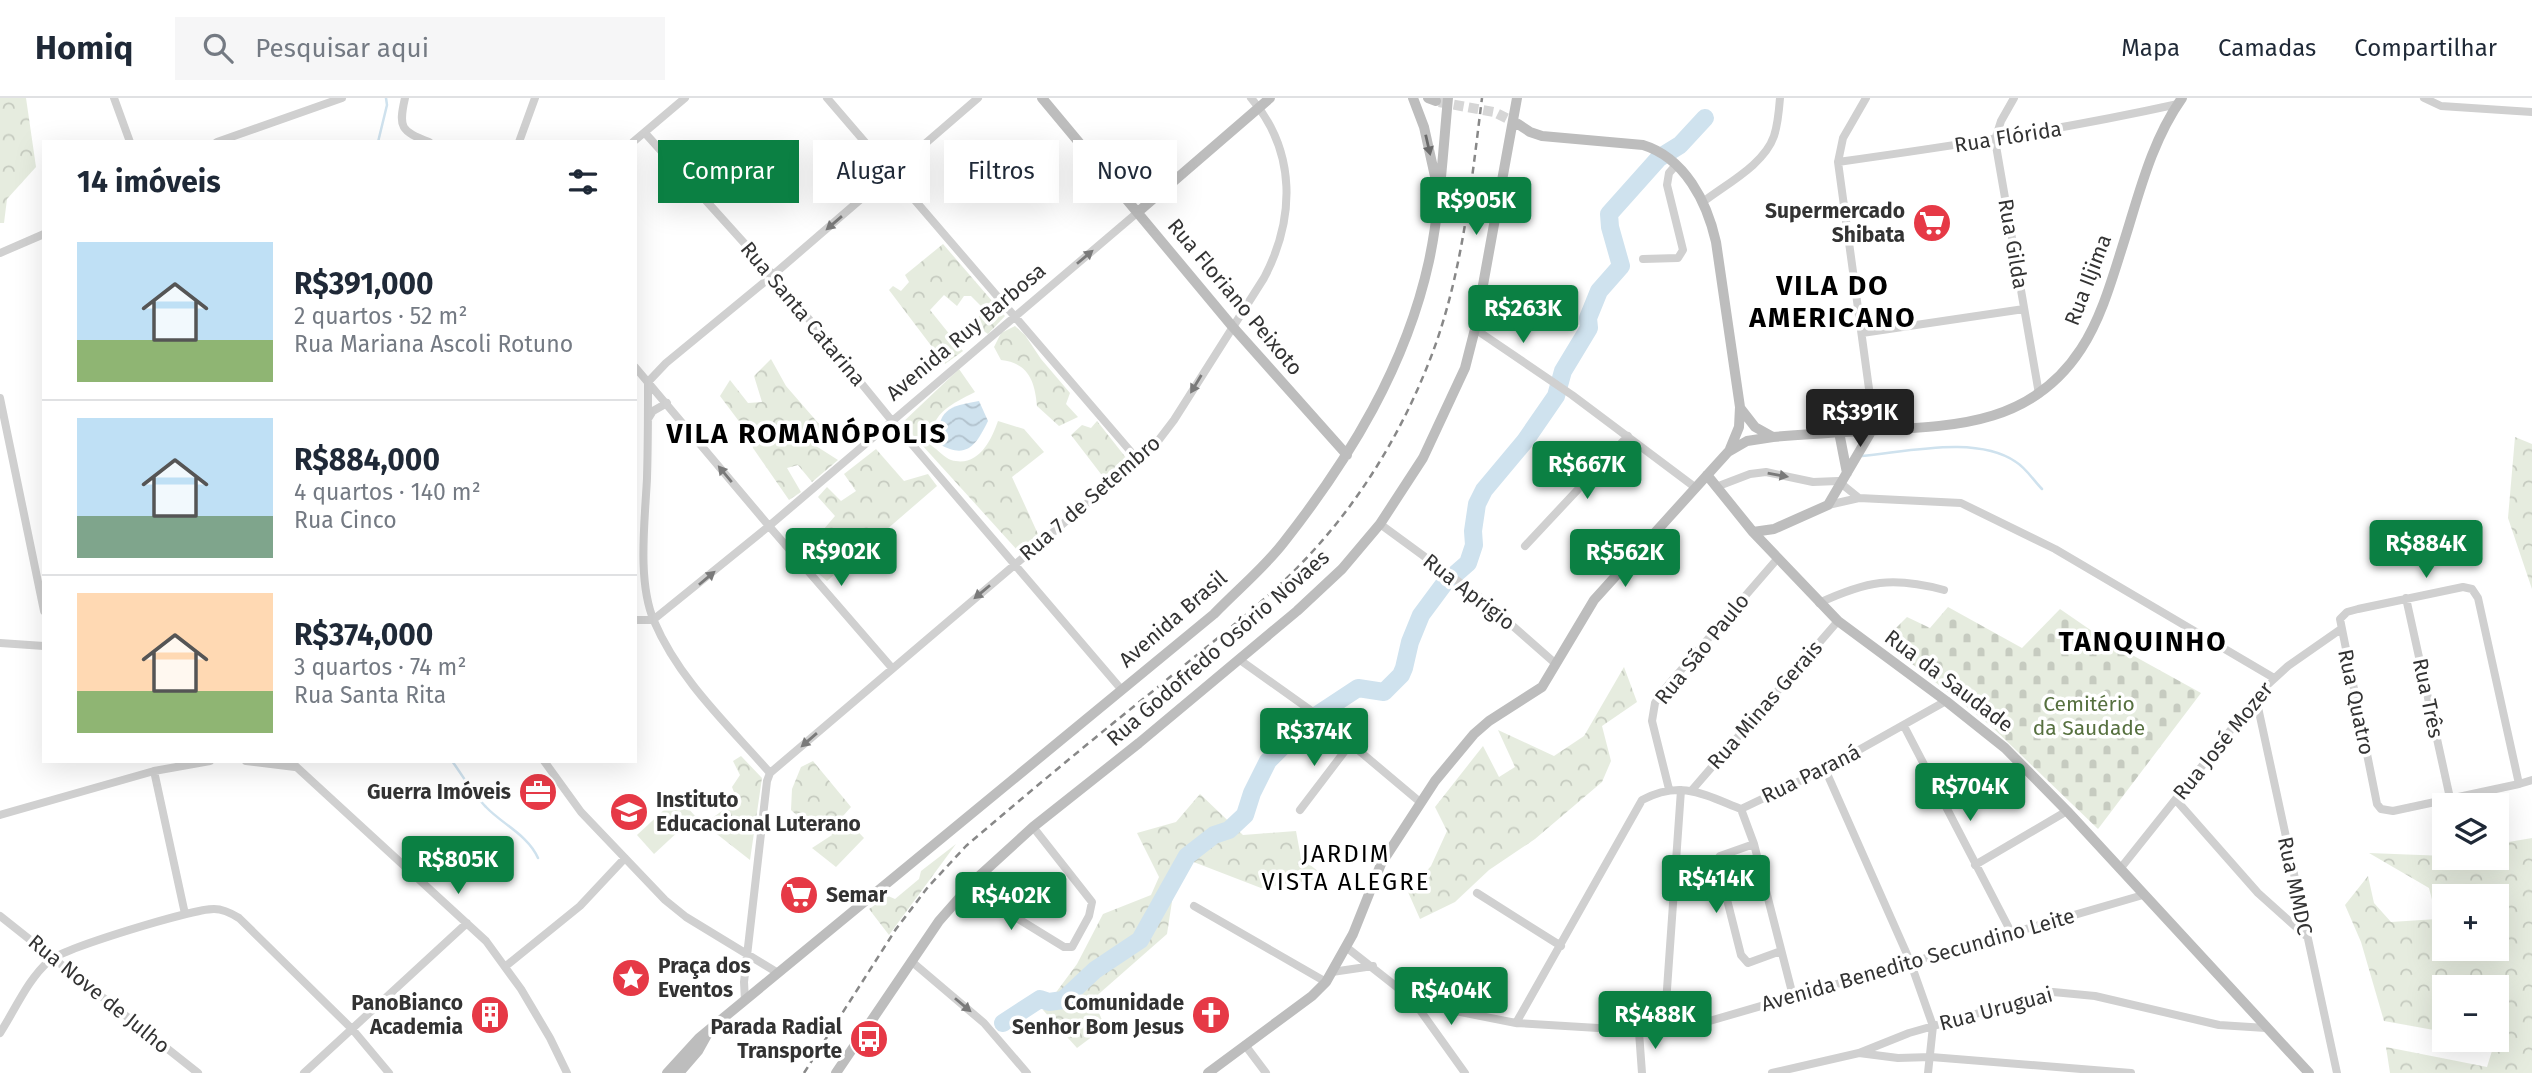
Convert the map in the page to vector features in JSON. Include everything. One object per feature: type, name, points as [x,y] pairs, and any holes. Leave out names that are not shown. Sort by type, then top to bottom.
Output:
[{"type":"main road","name":"Rua Floriano Peixoto","points":[[1042,98],[1232,326],[1347,455]]},
{"type":"main road","name":"Avenida Ruy Barbosa","points":[[1138,212],[1270,98]]},
{"type":"main road","points":[[1413,98],[1424,127],[1438,194]]},
{"type":"main road","name":"Avenida Brasil","points":[[667,1073],[699,1038],[1214,614],[1283,544],[1347,455],[1367,422],[1389,378],[1410,324],[1429,261],[1448,98]]},
{"type":"main road","name":"Rua Godofredo Osório Novaes","points":[[836,1073],[939,920],[968,888],[1033,827],[1297,611],[1342,569],[1380,524],[1423,458],[1465,368],[1475,329],[1517,98]]},
{"type":"main road","name":"Rua Iljima","points":[[1208,1073],[1312,996],[1329,977],[1346,947],[1381,864],[1420,802],[1474,734],[1489,721],[1538,691],[1594,600],[1728,453],[1747,441],[1773,437],[1966,423],[2006,412],[2039,394],[2072,361],[2094,325],[2160,135],[2180,101]]},
{"type":"main road","points":[[1518,124],[1542,136],[1643,145],[1662,152],[1694,186],[1713,230],[1720,261],[1740,407],[1739,427],[1728,453]]},
{"type":"main road","points":[[1740,407],[1749,422],[1773,437]]},
{"type":"main road","points":[[1753,532],[1774,529],[1828,505],[1872,430]]},
{"type":"main road","points":[[1839,432],[1845,477]]},
{"type":"main road","name":"Rua da Saudade","points":[[1707,475],[1753,532],[1838,621],[2005,748],[2067,811],[2309,1073]]},
{"type":"main road","points":[[1767,547],[1774,529]]},
{"type":"main road","name":"Avenida Brasil","points":[[679,1073],[698,1051],[710,1029]]},
{"type":"street","points":[[114,98],[129,140]]},
{"type":"street","points":[[223,140],[342,98]]},
{"type":"street","points":[[405,98],[401,114],[403,128],[424,140]]},
{"type":"street","points":[[520,140],[535,98]]},
{"type":"street","points":[[636,140],[685,98]]},
{"type":"street","points":[[827,98],[863,140]]},
{"type":"street","points":[[930,140],[978,98]]},
{"type":"street","name":"Rua 7 de Setembro","points":[[771,773],[1138,460],[1158,441],[1174,420],[1264,278],[1276,254],[1284,227],[1287,202],[1285,173],[1277,141],[1259,107],[1251,98]]},
{"type":"street","points":[[1703,202],[1767,150],[1777,123],[1780,98]]},
{"type":"street","points":[[1866,98],[1843,138],[1838,162],[1863,333],[1873,418],[1872,430]]},
{"type":"street","points":[[1995,140],[2001,121],[2014,98]]},
{"type":"street","points":[[2424,98],[2441,107],[2532,112]]},
{"type":"street","name":"Rua Flórida","points":[[1838,162],[1995,140],[2090,123],[2180,101]]},
{"type":"street","name":"Rua Santa Catarina","points":[[645,133],[773,275],[891,421],[1121,689]]},
{"type":"street","name":"Rua Gilda","points":[[1995,140],[2039,394]]},
{"type":"street","points":[[1643,259],[1671,260],[1678,258],[1683,250],[1667,185],[1667,178],[1674,163]]},
{"type":"street","points":[[745,1000],[744,982],[767,782],[771,773],[693,686],[673,658],[653,620],[647,594],[644,554],[648,382],[666,363],[857,203]]},
{"type":"street","points":[[918,203],[1138,460]]},
{"type":"street","name":"Avenida Ruy Barbosa","points":[[653,620],[769,526],[1138,212]]},
{"type":"street","points":[[0,253],[42,235]]},
{"type":"street","points":[[1863,333],[2024,309]]},
{"type":"street","points":[[1475,329],[1572,395],[1696,488]]},
{"type":"street","points":[[637,369],[892,668]]},
{"type":"street","points":[[0,398],[42,601]]},
{"type":"street","points":[[648,419],[656,408],[667,403]]},
{"type":"street","points":[[1525,546],[1628,436]]},
{"type":"street","points":[[1716,487],[1750,474],[1766,472],[1814,482],[1845,477],[1859,498]]},
{"type":"street","points":[[1828,505],[1859,498],[1940,500],[1977,509],[2055,549],[2274,678]]},
{"type":"street","name":"Rua Aprigio","points":[[1380,524],[1457,580],[1556,664]]},
{"type":"street","name":"Rua São Paulo","points":[[1669,789],[1652,721],[1655,703],[1778,558]]},
{"type":"street","points":[[1819,603],[1868,584],[1895,581],[1916,582],[1944,590]]},
{"type":"street","points":[[2406,598],[2463,587],[2472,589],[2478,597],[2519,784]]},
{"type":"street","name":"Rua Quatro","points":[[2406,598],[2347,612],[2340,619],[2341,628],[2377,804],[2381,809],[2393,811],[2432,802]]},
{"type":"street","name":"Rua Três","points":[[2406,598],[2449,793]]},
{"type":"street","points":[[637,620],[653,620]]},
{"type":"street","name":"Rua Minas Gerais","points":[[1692,790],[1838,621]]},
{"type":"street","name":"Rua José Mozer","points":[[2120,869],[2274,678],[2341,628]]},
{"type":"street","points":[[0,643],[42,646]]},
{"type":"street","points":[[1240,660],[1326,722],[1420,802]]},
{"type":"street","name":"Rua MMDC","points":[[2256,698],[2305,935],[2337,1073]]},
{"type":"street","name":"Rua Paraná","points":[[1669,789],[1692,790],[1741,809],[1825,769],[1946,701]]},
{"type":"street","points":[[1904,726],[2011,932]]},
{"type":"street","points":[[1300,810],[1352,743]]},
{"type":"street","points":[[0,815],[154,771],[199,763]]},
{"type":"street","points":[[545,763],[581,812],[665,900],[686,917],[778,973]]},
{"type":"street","points":[[293,764],[486,941],[506,966],[550,1038],[567,1073]]},
{"type":"street","points":[[1825,769],[1910,961],[1933,1026],[1928,1073]]},
{"type":"street","points":[[154,771],[185,914]]},
{"type":"street","points":[[2475,793],[2532,780]]},
{"type":"street","points":[[1516,1023],[1633,812],[1642,800],[1669,789]]},
{"type":"street","points":[[1664,1032],[1681,790]]},
{"type":"street","points":[[2176,800],[2258,893],[2305,935]]},
{"type":"street","points":[[1741,809],[1754,844],[1793,996]]},
{"type":"street","points":[[1975,865],[2067,811]]},
{"type":"street","points":[[968,888],[1067,948],[1074,944],[1089,916],[1092,902],[1033,827]]},
{"type":"street","points":[[1754,844],[1720,856],[1717,860],[1741,955],[1748,963],[1781,951]]},
{"type":"street","points":[[506,966],[580,906],[625,858]]},
{"type":"street","points":[[1478,893],[1561,946]]},
{"type":"street","name":"Avenida Benedito Secundino Leite","points":[[1346,947],[1412,999],[1445,1009],[1516,1023],[1664,1032],[2143,895]]},
{"type":"street","points":[[1194,906],[1329,977],[1373,966]]},
{"type":"street","points":[[0,1033],[42,968],[53,958],[185,914],[213,909],[239,918],[353,1030],[389,1073]]},
{"type":"street","name":"Rua Nove de Julho","points":[[0,916],[198,1073]]},
{"type":"street","points":[[304,1073],[467,923]]},
{"type":"street","points":[[911,961],[985,1023],[1027,1073]]},
{"type":"street","name":"Rua Uruguai","points":[[1772,1073],[1859,1053],[1885,1041],[2053,992],[2095,996],[2219,1025],[2266,1028]]},
{"type":"street","points":[[1412,999],[1465,1073]]},
{"type":"street","points":[[1639,1032],[1642,1073]]},
{"type":"street","points":[[1245,1045],[1266,1073]]},
{"type":"street","points":[[1859,1053],[1898,1058],[1931,1057],[2131,1073]]},
{"type":"street","points":[[181,1073],[187,1065]]},
{"type":"green space","points":[[0,98],[26,98],[36,167],[7,199],[4,223],[0,223]]},
{"type":"green space","points":[[943,244],[1005,316],[988,334],[972,323],[985,310],[971,296],[964,296],[957,306],[944,295],[930,310],[963,351],[945,364],[889,290],[893,286],[901,291],[909,282],[905,275]]},
{"type":"green space","points":[[1015,326],[1070,393],[1066,404],[1078,417],[1059,426],[1037,406],[1032,381],[1024,369],[1001,360],[994,347],[1001,333]]},
{"type":"green space","points":[[771,359],[786,386],[819,424],[816,446],[838,460],[812,482],[798,465],[787,468],[801,492],[789,500],[753,448],[750,436],[720,396],[730,380],[748,403],[762,402],[754,376]]},
{"type":"green space","points":[[959,369],[975,392],[949,406],[937,418],[932,446],[951,460],[969,460],[982,451],[992,437],[998,421],[1024,429],[1044,452],[1012,477],[1038,534],[1019,552],[902,423]]},
{"type":"green space","points":[[1097,421],[1127,459],[1104,478],[1071,435],[1082,425],[1091,428]]},
{"type":"green space","points":[[2515,437],[2532,444],[2532,589],[2508,518]]},
{"type":"green space","points":[[876,449],[904,481],[928,474],[937,486],[827,581],[798,556],[814,545],[835,516],[818,497],[827,487],[841,501],[856,491],[844,474]]},
{"type":"green space","name":"Cemitério da Saudade","points":[[1948,607],[2022,648],[2060,609],[2105,640],[2201,693],[2098,829],[1991,726],[1883,641],[1907,617],[1930,628]]},
{"type":"green space","points":[[1624,667],[1637,702],[1602,726],[1611,761],[1602,782],[1535,839],[1489,870],[1455,902],[1420,919],[1408,892],[1431,866],[1447,831],[1435,807],[1483,746],[1499,777],[1515,767],[1498,730],[1554,756],[1584,736]]},
{"type":"green space","points":[[741,756],[762,778],[750,860],[704,824],[737,800],[732,787],[740,775],[733,761]]},
{"type":"green space","points":[[813,761],[851,807],[843,816],[864,838],[836,867],[812,848],[832,835],[825,822],[811,828],[791,810],[792,789],[801,767]]},
{"type":"green space","points":[[1200,794],[1243,835],[1296,831],[1301,858],[1327,878],[1261,888],[1191,861],[1173,895],[1167,934],[1093,999],[1105,1027],[1077,1048],[1043,1010],[1077,964],[1103,914],[1151,895],[1159,877],[1137,833],[1176,822]]},
{"type":"green space","points":[[678,797],[695,816],[654,854],[637,835]]},
{"type":"green space","points":[[2532,838],[2532,1073],[2390,1073],[2386,1047],[2487,1067],[2492,1052],[2509,1052],[2509,975],[2432,975],[2432,1030],[2384,1021],[2361,942],[2345,905],[2368,876],[2374,903],[2391,922],[2432,919],[2432,961],[2509,961],[2509,884],[2432,884],[2432,900],[2429,888],[2369,853],[2432,855],[2432,870],[2509,870],[2509,842]]},
{"type":"green space","points":[[956,844],[889,935],[869,909],[888,896],[895,899],[919,879],[921,871]]},
{"type":"water","points":[[979,401],[988,421],[975,443],[970,448],[957,451],[939,444],[942,417],[952,408]]},
{"type":"waterway","points":[[378,140],[387,105],[386,98]]},
{"type":"waterway","points":[[1003,1023],[1040,999],[1049,1002],[1063,1000],[1095,970],[1140,940],[1187,856],[1214,835],[1229,830],[1245,815],[1252,793],[1268,761],[1308,721],[1358,688],[1384,692],[1401,675],[1421,615],[1444,584],[1468,563],[1474,545],[1477,504],[1484,490],[1525,441],[1556,396],[1563,371],[1589,328],[1588,318],[1599,291],[1621,266],[1609,214],[1659,158],[1680,145],[1705,118]]},
{"type":"waterway","points":[[1862,456],[1941,447],[1982,449],[2016,462],[2042,489]]},
{"type":"waterway","points":[[453,763],[481,802],[521,836],[538,858]]},
{"type":"tunnel","points":[[1439,102],[1494,112],[1518,124]]},
{"type":"railway","points":[[804,1073],[896,929],[928,887],[966,846],[1277,588],[1331,530],[1365,485],[1407,413],[1429,362],[1450,298],[1464,232],[1482,98]]},
{"type":"place","name":"Supermercado Shibata","points":[[1932,223]]},
{"type":"place","name":"Guerra Imóveis","points":[[538,792]]},
{"type":"place","name":"Instituto Educacional Luterano","points":[[629,812]]},
{"type":"place","name":"Semar","points":[[799,895]]},
{"type":"place","name":"Praça dos Eventos","points":[[631,978]]},
{"type":"place","name":"PanoBianco Academia","points":[[490,1015]]},
{"type":"place","name":"Comunidade Senhor Bom Jesus","points":[[1211,1015]]},
{"type":"place","name":"Parada Radial Transporte","points":[[869,1039]]},
{"type":"district","name":"VILA DO AMERICANO","points":[[1833,301]]},
{"type":"district","name":"VILA ROMANÓPOLIS","points":[[807,433]]},
{"type":"district","name":"TANQUINHO","points":[[2143,641]]},
{"type":"district","name":"JARDIM VISTA ALEGRE","points":[[1346,868]]}]
